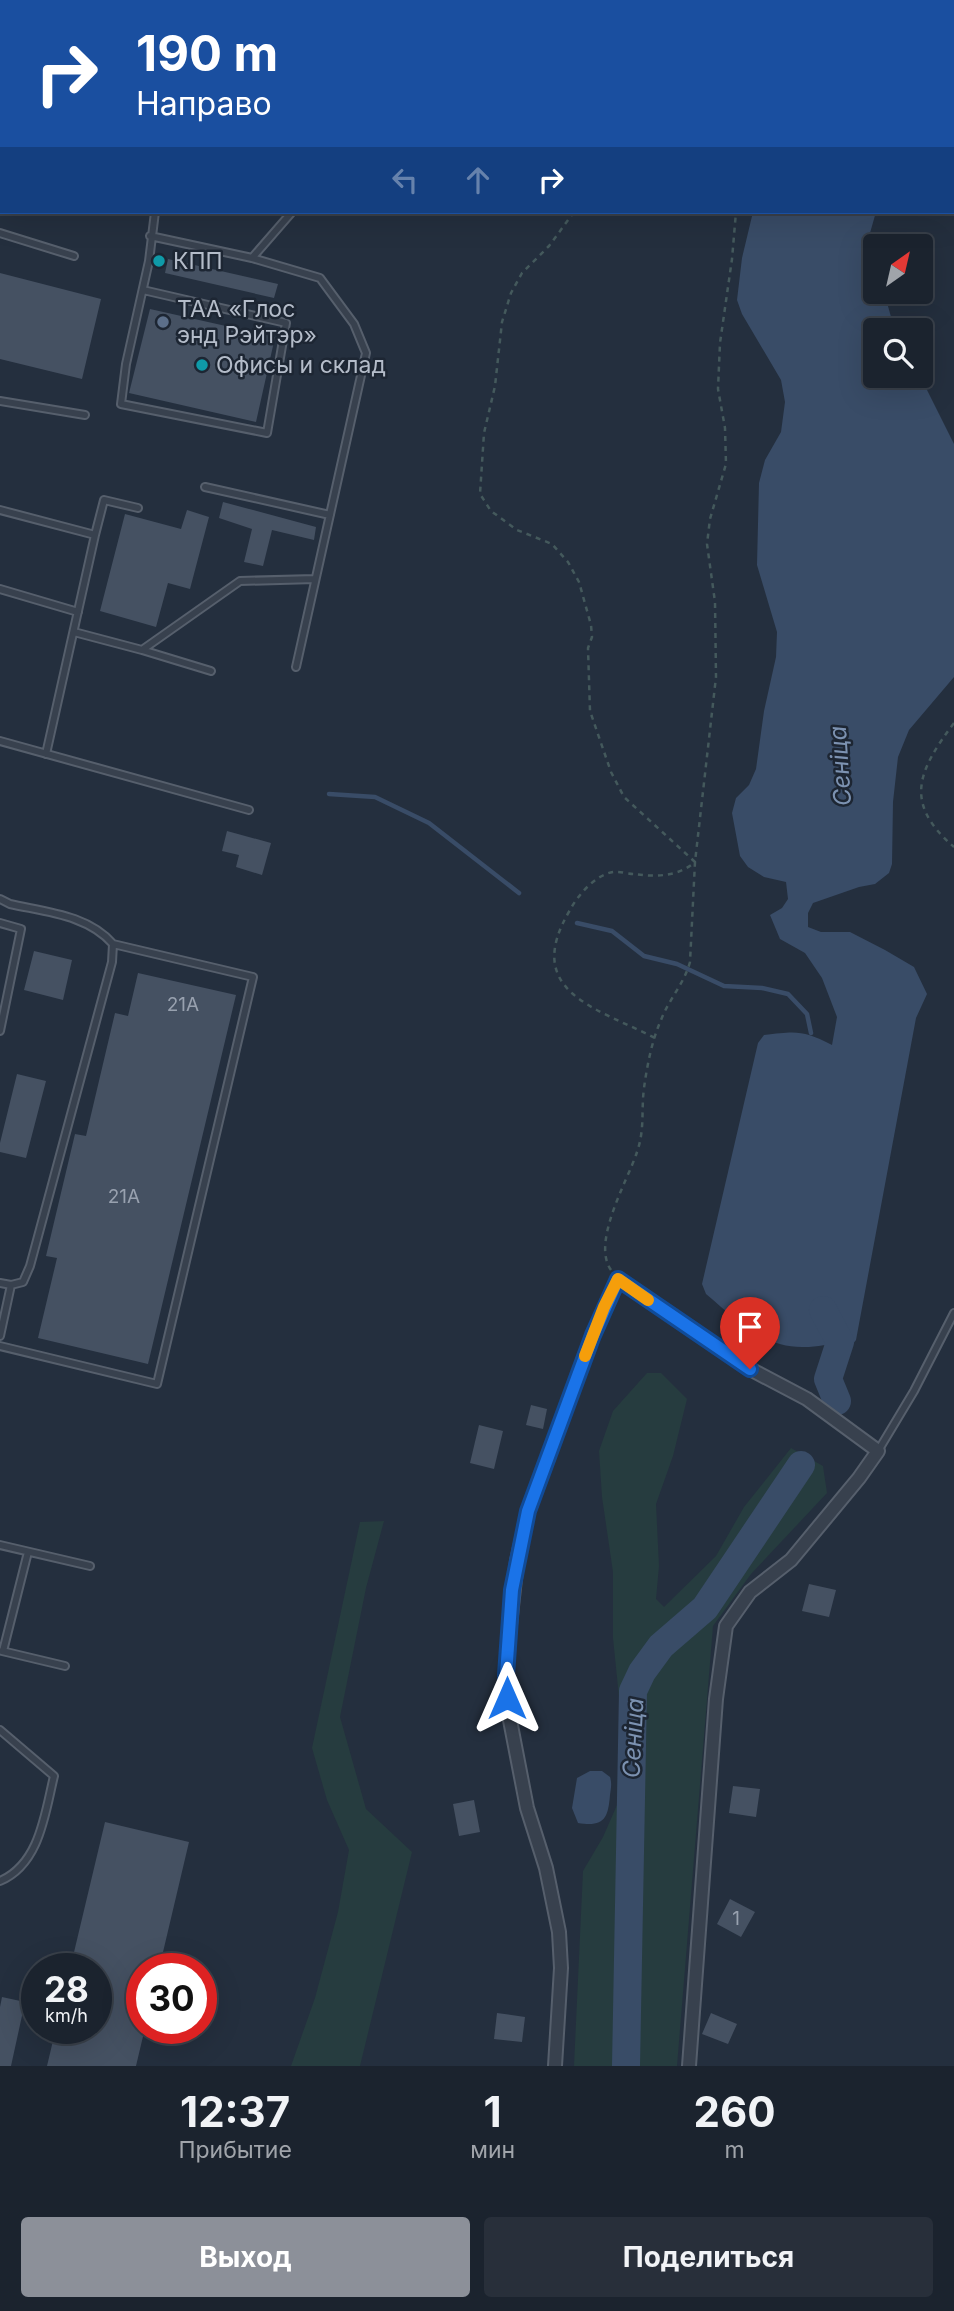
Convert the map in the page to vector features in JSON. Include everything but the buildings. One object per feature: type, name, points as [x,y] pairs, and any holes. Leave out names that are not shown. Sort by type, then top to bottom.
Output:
[{"type":"street","points":[[555,2066],[561,1968],[559,1932],[546,1868],[527,1808],[509,1714],[506,1675],[509,1634],[517,1561],[528,1511],[596,1327],[618,1279],[750,1369],[807,1399],[878,1451],[791,1560],[750,1592],[726,1626],[716,1699],[689,2066]]},
{"type":"lane","points":[[143,290],[286,323],[267,433],[121,404],[126,364],[149,261],[155,214]]},
{"type":"lane","points":[[252,258],[290,214]]},
{"type":"lane","points":[[0,233],[74,256]]},
{"type":"lane","points":[[150,236],[252,258],[320,278],[354,324],[366,353],[296,667]]},
{"type":"lane","points":[[0,401],[85,415]]},
{"type":"lane","points":[[205,487],[330,515]]},
{"type":"lane","points":[[46,754],[104,500],[138,508]]},
{"type":"lane","points":[[0,510],[96,535]]},
{"type":"lane","points":[[142,650],[240,581],[316,579]]},
{"type":"lane","points":[[0,589],[78,612]]},
{"type":"lane","points":[[74,632],[211,671]]},
{"type":"lane","points":[[0,741],[249,810]]},
{"type":"lane","points":[[0,899],[10,904],[75,918],[103,932],[113,944],[253,977],[157,1384],[0,1346]]},
{"type":"lane","points":[[0,923],[21,929],[0,1031]]},
{"type":"lane","points":[[0,1283],[11,1285],[23,1282],[30,1266],[111,962],[113,944]]},
{"type":"lane","points":[[0,1336],[11,1285]]},
{"type":"lane","points":[[878,1451],[914,1391],[954,1313]]},
{"type":"lane","points":[[0,1545],[90,1566]]},
{"type":"lane","points":[[27,1552],[2,1651],[65,1666]]},
{"type":"lane","points":[[0,1730],[54,1776],[40,1839],[13,1876],[0,1881]]},
{"type":"path","points":[[573,214],[550,246],[522,273],[511,293],[502,322],[494,393],[484,433],[480,494],[491,511],[517,530],[552,544],[568,562],[579,582],[588,612],[592,637],[588,648],[590,711],[611,772],[624,797],[695,862]]},
{"type":"path","points":[[618,1279],[607,1264],[604,1252],[613,1213],[637,1153],[644,1127],[644,1090],[655,1038],[661,1019],[683,984],[690,962],[695,862],[716,677],[715,602],[708,544],[710,519],[726,464],[725,428],[718,389],[720,343],[736,214]]},
{"type":"path","points":[[954,723],[926,766],[919,793],[925,813],[938,834],[954,847]]},
{"type":"path","points":[[655,1038],[576,999],[560,980],[553,958],[560,926],[576,899],[599,877],[613,872],[671,875],[687,869],[695,862]]},
{"type":"green space","points":[[647,1373],[661,1373],[687,1399],[673,1456],[656,1504],[659,1566],[656,1599],[664,1607],[716,1556],[744,1507],[791,1448],[823,1466],[827,1493],[751,1574],[713,1626],[677,2066],[574,2066],[583,1871],[603,1837],[617,1805],[620,1707],[613,1638],[613,1572],[602,1497],[599,1451],[613,1411]]},
{"type":"green space","points":[[384,1521],[366,1588],[340,1717],[366,1809],[412,1852],[360,2066],[291,2066],[315,1998],[338,1912],[349,1850],[327,1800],[312,1748],[360,1522]]},
{"type":"water","points":[[753,214],[875,214],[870,234],[863,234],[863,304],[887,304],[891,318],[863,318],[863,388],[926,388],[954,444],[954,677],[909,730],[898,757],[893,802],[892,864],[889,873],[875,884],[813,903],[808,913],[808,927],[821,932],[850,932],[914,967],[927,994],[916,1018],[856,1340],[853,1344],[804,1347],[775,1343],[739,1322],[706,1294],[702,1284],[758,1043],[764,1035],[792,1032],[806,1034],[832,1045],[837,1017],[822,978],[805,953],[780,939],[770,915],[782,908],[788,899],[786,882],[764,877],[748,867],[740,856],[732,813],[736,798],[749,785],[756,769],[764,711],[776,657],[777,632],[757,565],[759,483],[765,460],[781,432],[785,402],[781,380],[742,314],[737,300],[742,258]]},
{"type":"water","points":[[590,1771],[602,1771],[610,1777],[608,1810],[599,1822],[578,1823],[572,1808],[577,1778]]},
{"type":"waterway","points":[[329,794],[375,797],[429,823],[519,893]]},
{"type":"waterway","points":[[577,923],[612,931],[644,956],[677,964],[724,986],[762,988],[788,994],[807,1014],[811,1033]]},
{"type":"waterway","name":"Сеніца","points":[[823,1310],[840,1342],[828,1379],[837,1401]]},
{"type":"waterway","name":"Сеніца","points":[[626,2066],[633,1691],[642,1672],[661,1646],[705,1608],[801,1465]]},
{"type":"slow traffic","points":[[585,1356],[618,1279],[648,1300]]},
{"type":"place","name":"КПП","points":[[159,261]]},
{"type":"place","name":"ТАА «Глос энд Рэйтэр»","points":[[163,322]]},
{"type":"place","name":"Офисы и склад","points":[[202,365]]},
{"type":"route","points":[[507,1698],[512,1590],[528,1511],[593,1335],[618,1279],[750,1369]]}]
